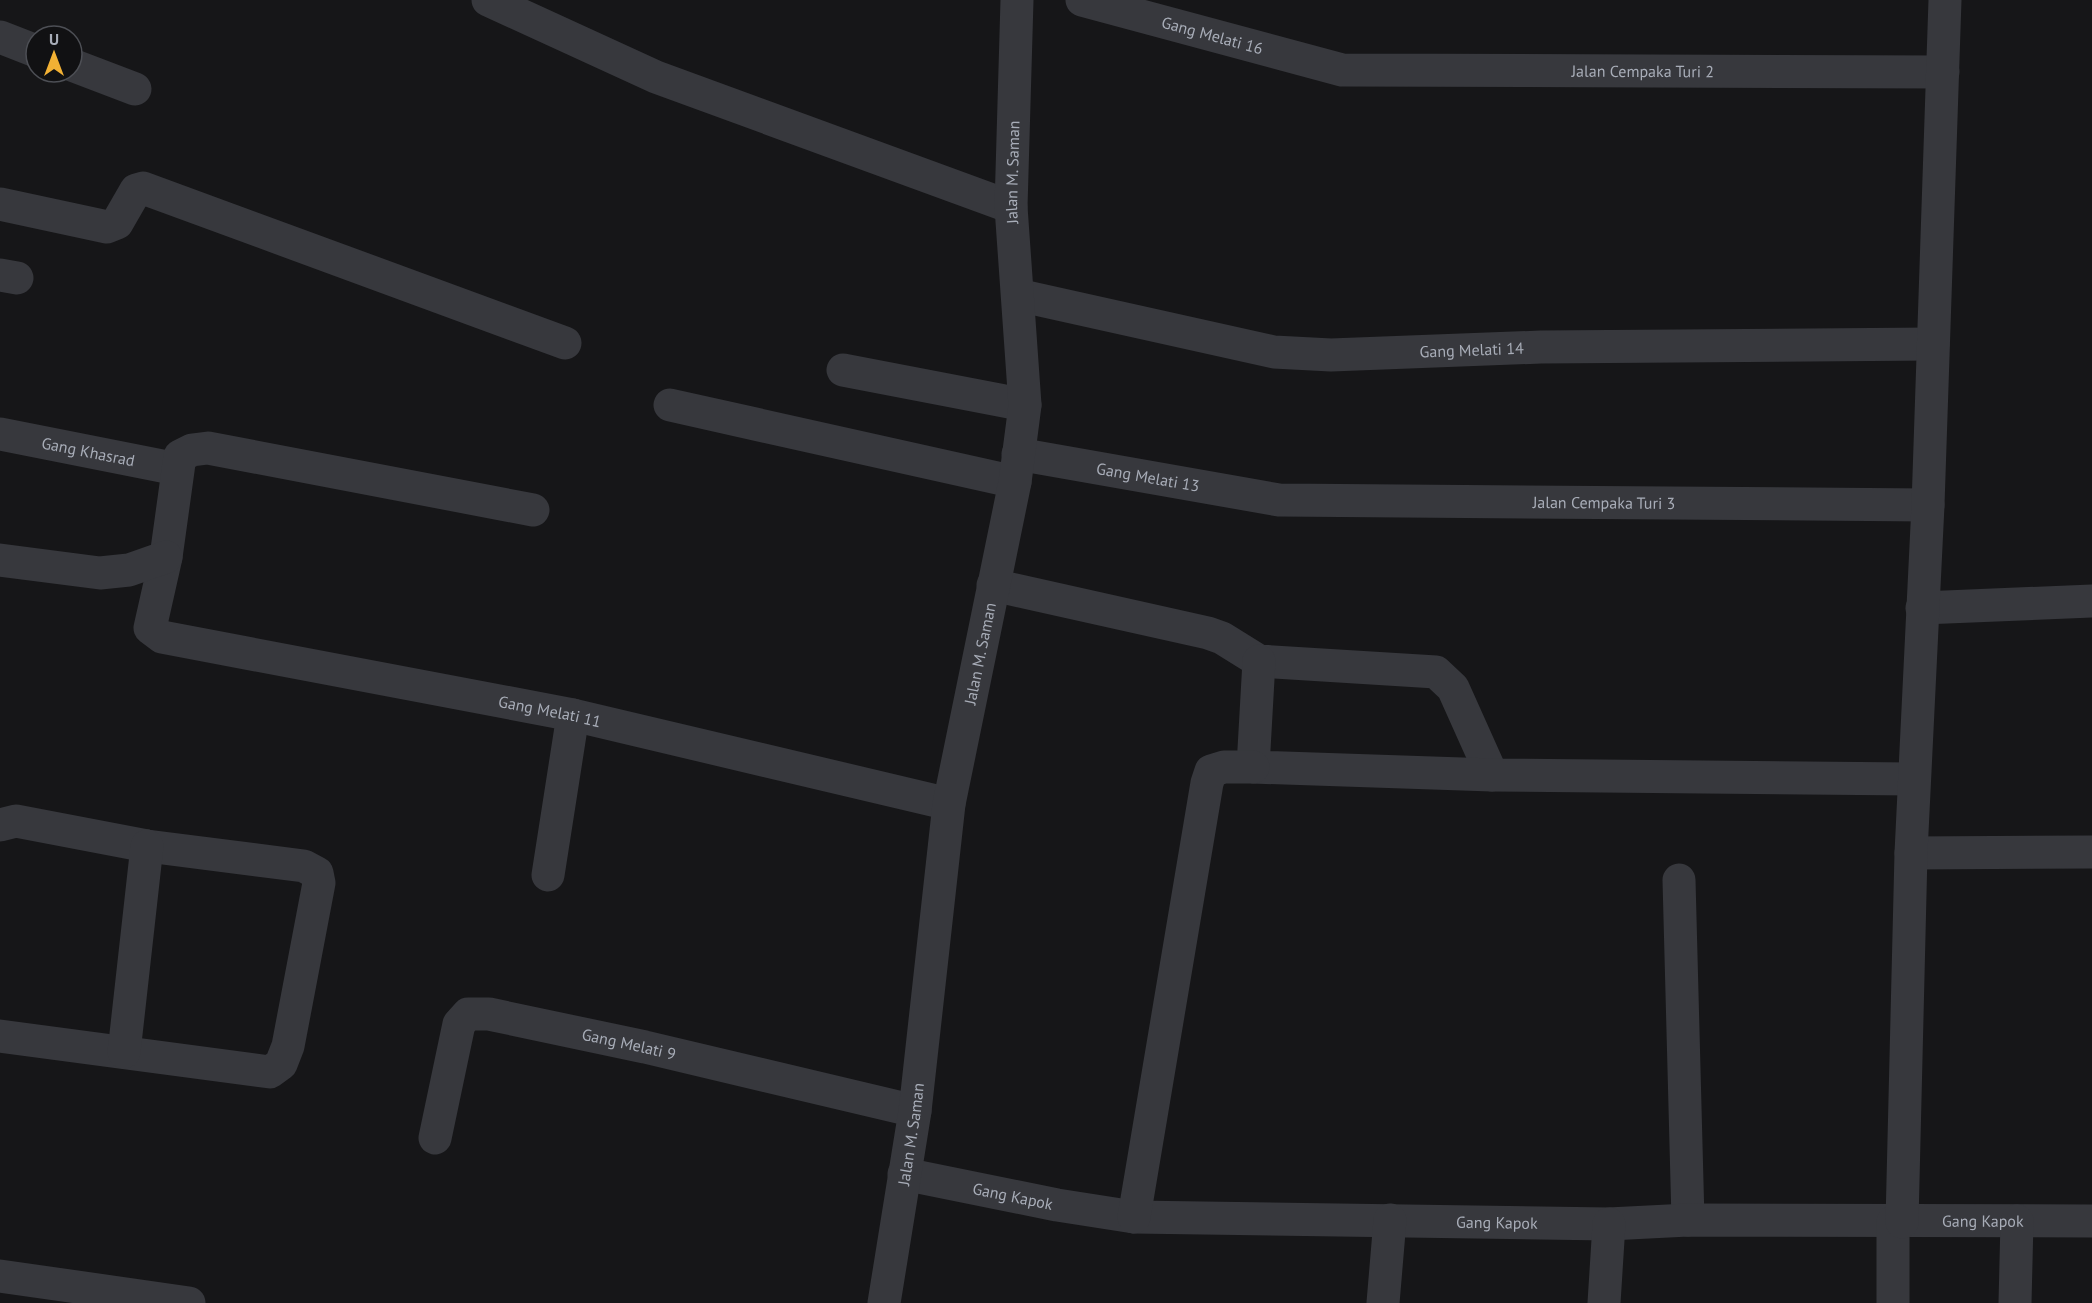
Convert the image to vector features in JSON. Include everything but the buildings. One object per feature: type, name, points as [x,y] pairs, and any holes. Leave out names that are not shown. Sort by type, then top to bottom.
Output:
[{"type":"street","points":[[488,0],[656,77],[1011,207]]},
{"type":"street","name":"Jalan M. Saman","points":[[884,1303],[915,1111],[949,804],[1017,468],[1024,405],[1011,207],[1017,0]]},
{"type":"street","name":"Gang Melati 16","points":[[1082,0],[1342,70]]},
{"type":"street","points":[[1893,1303],[1913,779],[1929,505],[1945,0]]},
{"type":"street","points":[[0,37],[24,46]]},
{"type":"street","points":[[84,70],[135,89]]},
{"type":"street","name":"Jalan Cempaka Turi 2","points":[[1342,70],[1943,72]]},
{"type":"street","points":[[0,204],[107,227],[117,224],[136,190],[150,190],[565,343]]},
{"type":"street","name":"Gang Melati 14","points":[[1018,295],[1274,352],[1299,354],[1331,355],[1541,347],[1933,344]]},
{"type":"street","points":[[843,370],[1024,405]]},
{"type":"street","name":"Gang Melati 13","points":[[670,405],[1017,468],[1279,500]]},
{"type":"street","name":"Gang Khasrad","points":[[0,434],[177,469]]},
{"type":"street","points":[[0,560],[100,573],[129,570],[166,557],[180,456],[192,450],[208,448],[533,510]]},
{"type":"street","name":"Jalan Cempaka Turi 3","points":[[1279,500],[1929,505]]},
{"type":"street","name":"Gang Melati 11","points":[[166,557],[150,628],[162,637],[573,715],[949,804]]},
{"type":"street","points":[[1922,608],[2092,601],[2092,583]]},
{"type":"street","points":[[993,585],[1208,633],[1222,638],[1259,661],[1436,672],[1453,688],[1492,775]]},
{"type":"street","points":[[1253,766],[1259,661]]},
{"type":"street","points":[[548,875],[573,715]]},
{"type":"street","points":[[1134,1217],[1207,783],[1211,771],[1224,766],[1253,766],[1492,775],[1913,779]]},
{"type":"street","points":[[0,825],[16,821],[147,846],[304,866],[316,873],[320,883],[288,1046],[281,1065],[270,1072],[0,1036]]},
{"type":"street","points":[[123,1052],[147,846]]},
{"type":"street","points":[[1911,853],[2092,852]]},
{"type":"street","points":[[1679,880],[1688,1220]]},
{"type":"street","name":"Gang Melati 9","points":[[435,1138],[459,1024],[468,1014],[489,1014],[645,1047],[915,1111]]},
{"type":"street","name":"Gang Kapok","points":[[904,1174],[1057,1205],[1134,1217],[1609,1224],[1688,1220],[2092,1221]]},
{"type":"street","points":[[1383,1303],[1390,1220]]},
{"type":"street","points":[[2015,1303],[2017,1221]]},
{"type":"street","points":[[1604,1303],[1609,1224]]},
{"type":"street","points":[[9,1286],[189,1303]]}]
